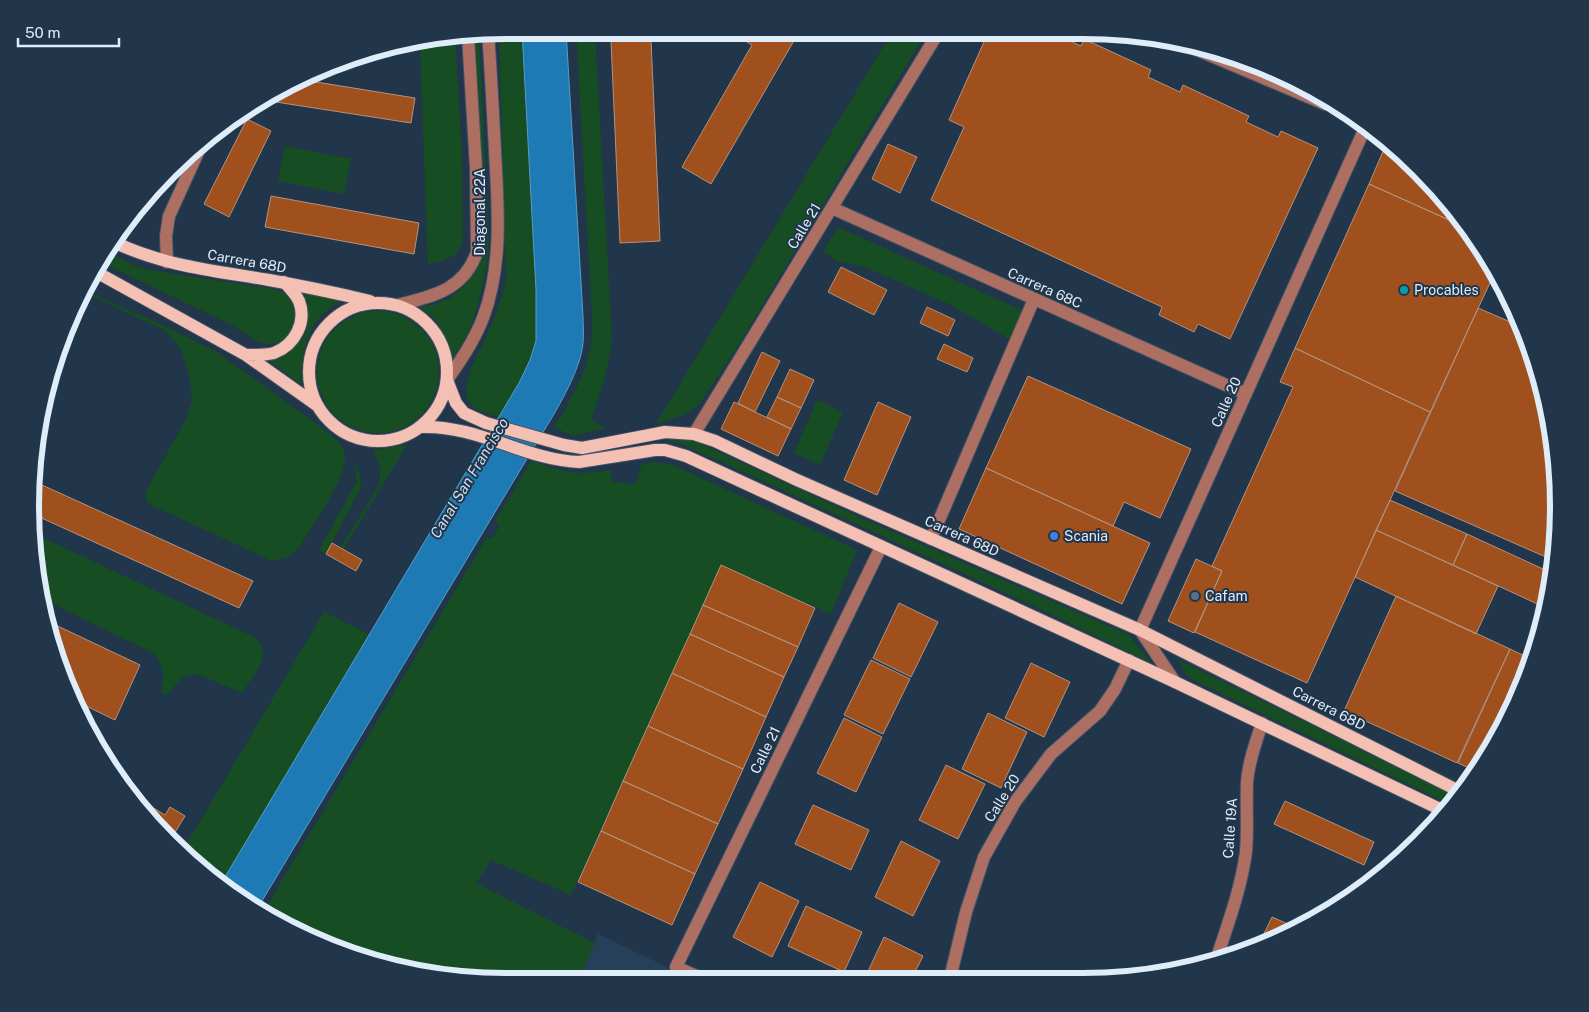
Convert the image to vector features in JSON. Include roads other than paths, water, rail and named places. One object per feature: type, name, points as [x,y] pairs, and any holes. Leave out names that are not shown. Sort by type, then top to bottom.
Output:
[{"type":"main road","name":"Carrera 68D","points":[[119,244],[167,262],[284,282],[377,302]]},
{"type":"main road","points":[[100,274],[246,355],[318,406]]},
{"type":"main road","points":[[246,355],[272,353],[284,348],[293,339],[299,328],[301,315],[299,302],[294,291],[284,282]]},
{"type":"main road","points":[[377,302],[398,305],[414,312],[428,323],[439,338],[446,355],[447,380],[443,398],[434,414],[422,427],[395,440],[368,441],[349,435],[331,423],[318,406],[310,387],[309,366],[314,347],[324,328],[339,314],[358,305],[377,302]]},
{"type":"main road","name":"Carrera 68D","points":[[447,380],[460,408],[469,415],[486,423],[547,441],[582,448],[665,432],[694,434],[716,441],[797,480],[1140,630],[1455,789]]},
{"type":"main road","points":[[422,427],[440,426],[451,428],[567,461],[580,462],[655,450],[665,450],[686,456],[1176,682],[1439,808]]},
{"type":"street","name":"Calle 21","points":[[694,434],[934,39]]},
{"type":"street","name":"Diagonal 22A","points":[[447,380],[465,356],[478,331],[484,317],[494,273],[497,235],[497,194],[488,40]]},
{"type":"street","name":"Diagonal 22A","points":[[398,305],[446,290],[465,275],[473,263],[476,252],[476,168],[468,41]]},
{"type":"street","points":[[1224,61],[1313,99]]},
{"type":"street","name":"Calle 20","points":[[1140,630],[1363,132]]},
{"type":"street","points":[[167,262],[166,236],[170,216],[196,157]]},
{"type":"street","name":"Carrera 68C","points":[[832,208],[1246,394]]},
{"type":"street","points":[[930,539],[1034,299]]},
{"type":"street","name":"Calle 21","points":[[690,973],[676,967],[881,547]]},
{"type":"street","points":[[1140,630],[1176,682]]},
{"type":"street","name":"Calle 20","points":[[952,973],[966,912],[984,857],[1015,802],[1050,754],[1074,731],[1100,711],[1115,689],[1129,660]]},
{"type":"street","name":"Calle 19A","points":[[1218,953],[1232,912],[1246,853],[1247,781],[1262,723]]},
{"type":"water","name":"Canal San Francisco","points":[[522,39],[567,39],[583,316],[583,340],[575,372],[550,420],[260,904],[224,879],[519,383],[530,360],[536,341],[536,290]]},
{"type":"place","name":"Procables","points":[[1404,290]]},
{"type":"place","name":"Scania","points":[[1054,536]]},
{"type":"place","name":"Cafam","points":[[1195,596]]}]
